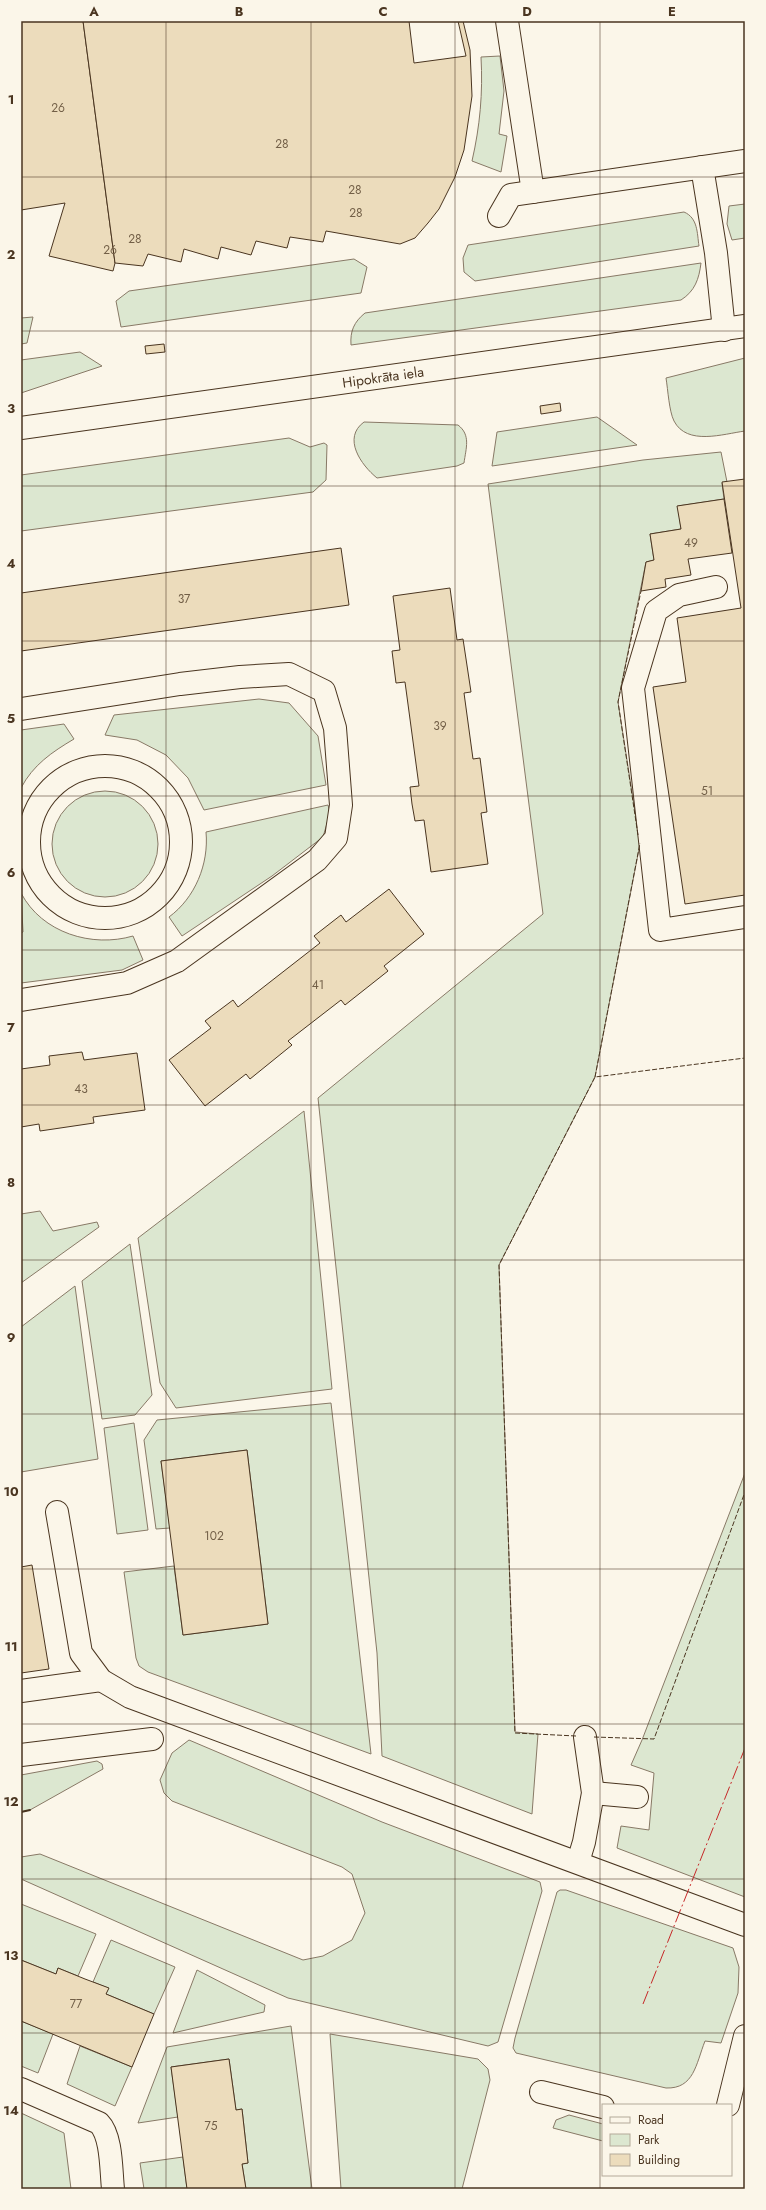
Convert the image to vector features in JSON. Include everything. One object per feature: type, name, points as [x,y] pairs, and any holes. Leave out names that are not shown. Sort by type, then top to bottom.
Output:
[{"type":"street","points":[[507,21],[533,192]]},
{"type":"street","points":[[499,216],[510,195],[745,161]]},
{"type":"street","points":[[702,167],[716,253],[735,328]]},
{"type":"street","name":"Hipokrāta iela","points":[[21,428],[735,328]]},
{"type":"street","points":[[716,587],[679,595],[656,611],[633,688],[660,930],[745,917]]},
{"type":"street","points":[[21,709],[180,684],[240,677],[289,674],[324,691],[335,728],[341,805],[336,838],[317,860],[177,961],[127,983],[21,1000]]},
{"type":"street","points":[[106,765],[127,768],[146,777],[163,790],[175,808],[181,828],[181,850],[178,868],[169,885],[156,899],[140,910],[123,917],[104,919],[85,916],[68,909],[53,898],[40,883],[25,848],[30,826],[37,806],[49,789],[66,776],[85,767],[106,765]]},
{"type":"street","points":[[58,1512],[81,1653],[101,1680],[130,1697],[745,1925]]},
{"type":"street","points":[[21,1691],[101,1680]]},
{"type":"street","points":[[578,1862],[584,1842],[593,1793],[584,1737]]},
{"type":"street","points":[[21,1755],[152,1739]]},
{"type":"street","points":[[593,1793],[637,1797]]},
{"type":"street","points":[[728,2104],[745,2036]]},
{"type":"street","points":[[21,2089],[99,2123],[104,2129],[107,2138],[113,2189]]},
{"type":"street","points":[[541,2092],[602,2107]]},
{"type":"green space","points":[[500,56],[504,91],[499,134],[507,136],[501,172],[472,161],[480,109],[482,84],[481,57]]},
{"type":"green space","points":[[745,204],[745,238],[732,240],[727,224],[729,206]]},
{"type":"green space","points":[[684,212],[692,218],[696,226],[699,246],[475,281],[464,272],[463,258],[468,245]]},
{"type":"green space","points":[[354,259],[367,267],[361,293],[121,327],[116,301],[129,291]]},
{"type":"green space","points":[[701,263],[696,284],[690,293],[681,300],[351,345],[351,335],[354,327],[365,313]]},
{"type":"green space","points":[[33,317],[27,343],[21,344],[21,318]]},
{"type":"green space","points":[[80,352],[102,366],[21,393],[21,360]]},
{"type":"green space","points":[[745,358],[745,431],[716,436],[696,436],[687,434],[680,429],[674,421],[671,412],[666,378]]},
{"type":"green space","points":[[597,417],[637,445],[492,466],[497,432]]},
{"type":"green space","points":[[364,422],[458,425],[465,433],[467,442],[464,463],[457,466],[377,478],[360,459],[354,443],[354,436],[358,428]]},
{"type":"green space","points":[[289,438],[310,447],[324,443],[327,445],[326,480],[313,492],[21,531],[21,475]]},
{"type":"green space","points":[[721,452],[727,482],[722,483],[724,499],[678,506],[681,529],[650,534],[654,560],[646,562],[618,702],[640,844],[595,1077],[499,1265],[515,1732],[538,1734],[532,1814],[382,1756],[377,1653],[318,1098],[543,914],[488,484],[643,460]]},
{"type":"green space","points":[[259,699],[289,703],[318,736],[326,785],[204,810],[188,778],[166,755],[137,740],[105,735],[114,715]]},
{"type":"green space","points":[[64,724],[74,739],[58,749],[37,766],[31,772],[21,788],[21,730]]},
{"type":"green space","points":[[105,791],[125,795],[143,806],[154,824],[158,844],[154,864],[143,882],[125,893],[105,897],[85,893],[67,882],[56,864],[52,844],[56,824],[67,806],[85,795]]},
{"type":"green space","points":[[328,805],[330,813],[323,837],[272,876],[182,936],[169,917],[186,900],[198,879],[205,856],[206,832]]},
{"type":"green space","points":[[21,893],[30,907],[42,918],[55,927],[70,934],[101,940],[133,936],[143,960],[122,970],[21,983],[21,933],[23,932]]},
{"type":"green space","points":[[304,1111],[332,1389],[176,1408],[160,1383],[138,1238]]},
{"type":"green space","points":[[40,1211],[53,1231],[97,1222],[99,1227],[21,1283],[21,1214]]},
{"type":"green space","points":[[130,1244],[152,1395],[135,1415],[102,1419],[82,1281]]},
{"type":"green space","points":[[75,1286],[98,1459],[21,1472],[21,1327]]},
{"type":"green space","points":[[331,1403],[371,1754],[148,1672],[139,1666],[136,1658],[124,1572],[174,1566],[183,1635],[268,1624],[247,1450],[161,1461],[170,1528],[156,1529],[144,1440],[157,1420]]},
{"type":"green space","points":[[134,1423],[148,1530],[117,1534],[104,1428]]},
{"type":"green space","points":[[745,1473],[745,1897],[617,1848],[621,1826],[649,1830],[654,1773],[631,1765]]},
{"type":"green space","points":[[189,1740],[382,1822],[540,1882],[542,1891],[498,2042],[488,2046],[288,1998],[21,1879],[21,1857],[40,1854],[303,1960],[323,1956],[352,1940],[365,1913],[352,1874],[342,1867],[172,1801],[164,1793],[160,1780],[172,1753]]},
{"type":"green space","points":[[97,1761],[102,1764],[103,1769],[30,1810],[21,1812],[21,1775]]},
{"type":"green space","points":[[560,1890],[566,1890],[733,1948],[739,1967],[738,1993],[721,2043],[705,2041],[693,2074],[683,2084],[666,2088],[516,2053],[513,2048],[515,2038],[557,1892]]},
{"type":"green space","points":[[21,1904],[96,1934],[78,1976],[58,1968],[56,1974],[21,1960]]},
{"type":"green space","points":[[111,1940],[175,1967],[154,2014],[106,1994],[108,1988],[93,1982]]},
{"type":"green space","points":[[197,1970],[265,2005],[264,2012],[173,2033]]},
{"type":"green space","points":[[21,2021],[53,2034],[38,2073],[21,2066]]},
{"type":"green space","points":[[291,2026],[312,2189],[246,2189],[242,2164],[248,2163],[242,2109],[236,2110],[229,2059],[171,2067],[178,2117],[138,2123],[167,2047]]},
{"type":"green space","points":[[330,2034],[478,2059],[488,2069],[490,2080],[462,2189],[341,2189]]},
{"type":"green space","points":[[80,2046],[132,2067],[115,2106],[67,2084]]},
{"type":"green space","points":[[21,2113],[64,2133],[71,2189],[21,2189]]},
{"type":"green space","points":[[569,2115],[602,2124],[602,2141],[553,2128],[556,2120]]},
{"type":"green space","points":[[183,2157],[187,2189],[144,2189],[140,2163]]},
{"type":"building","points":[[21,21],[83,21],[115,263],[113,271],[49,256],[65,203],[21,210]]},
{"type":"building","points":[[83,21],[409,21],[414,63],[466,56],[458,21],[463,21],[470,50],[472,96],[464,150],[455,177],[439,209],[428,223],[415,238],[400,244],[326,231],[323,242],[290,237],[287,248],[256,241],[251,255],[221,247],[218,259],[184,249],[181,262],[148,254],[143,266],[115,263]]},
{"type":"building","points":[[164,344],[165,352],[146,354],[145,346]]},
{"type":"building","points":[[560,403],[561,411],[541,414],[540,406]]},
{"type":"building","points":[[745,479],[745,895],[685,904],[653,687],[686,682],[677,618],[741,608],[722,482]]},
{"type":"building","points":[[724,499],[732,553],[688,559],[691,575],[665,579],[666,587],[641,591],[646,562],[654,560],[650,534],[681,529],[677,506]]},
{"type":"building","points":[[341,548],[349,605],[21,651],[21,593]]},
{"type":"building","points":[[450,588],[457,640],[463,639],[471,692],[464,693],[473,759],[480,758],[487,812],[481,813],[488,864],[431,872],[424,820],[415,821],[412,804],[410,787],[419,786],[405,682],[396,683],[392,651],[400,650],[393,596]]},
{"type":"building","points":[[389,889],[424,934],[384,966],[388,971],[345,1005],[341,1000],[288,1041],[292,1045],[250,1079],[246,1074],[205,1106],[169,1060],[211,1028],[205,1021],[233,1000],[238,1007],[320,943],[314,936],[341,915],[346,922]]},
{"type":"building","points":[[82,1052],[84,1060],[137,1053],[145,1110],[93,1117],[94,1123],[40,1131],[39,1124],[21,1127],[21,1069],[50,1065],[49,1056]]},
{"type":"building","points":[[247,1450],[268,1624],[183,1635],[161,1461]]},
{"type":"building","points":[[32,1565],[49,1669],[21,1673],[21,1567]]},
{"type":"building","points":[[21,1960],[56,1974],[58,1968],[109,1988],[106,1994],[154,2014],[132,2067],[21,2021]]},
{"type":"building","points":[[229,2059],[236,2110],[242,2109],[248,2163],[242,2164],[246,2189],[187,2189],[171,2067]]},
{"type":"fence","points":[[638,835],[618,702],[641,591]]},
{"type":"fence","points":[[595,1077],[640,843]]},
{"type":"fence","points":[[576,1736],[515,1733],[499,1265],[595,1077],[745,1058]]},
{"type":"fence","points":[[594,1737],[654,1739],[745,1492]]},
{"type":"wall","points":[[21,1812],[30,1810]]},
{"type":"power","points":[[643,2004],[745,1748]]}]
